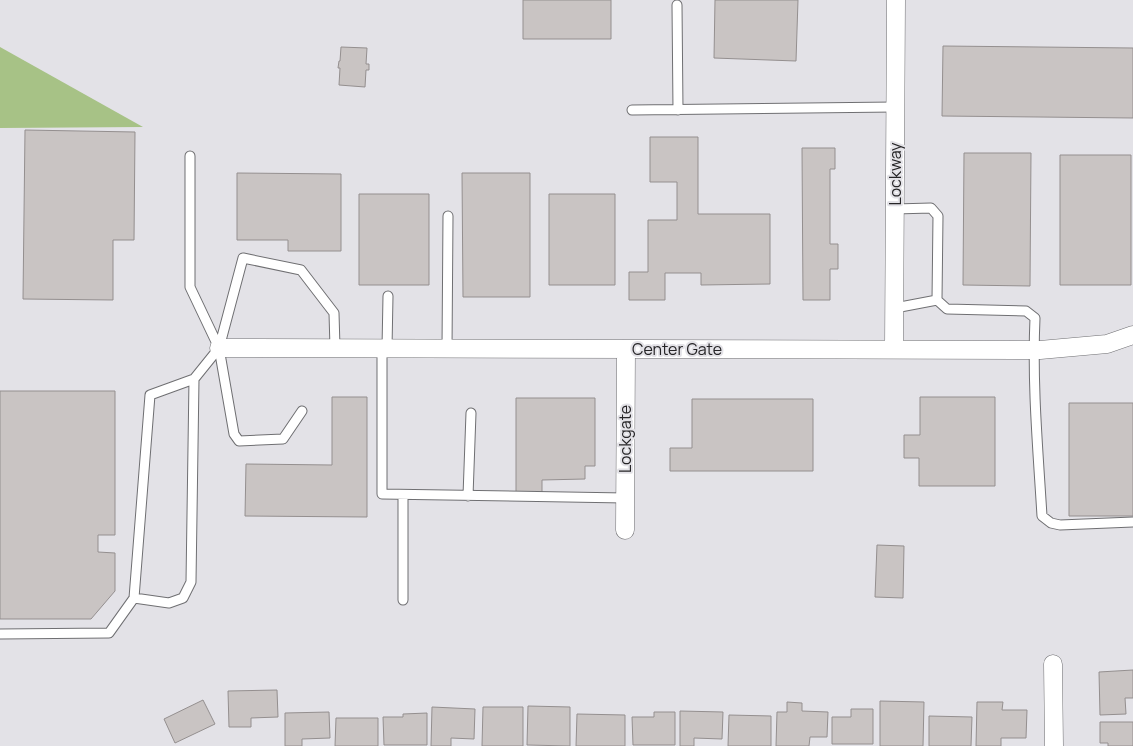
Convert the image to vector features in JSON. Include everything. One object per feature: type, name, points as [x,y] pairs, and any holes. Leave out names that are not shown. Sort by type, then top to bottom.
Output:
[{"type":"street","name":"Lockway","points":[[894,349],[896,0]]},
{"type":"street","name":"Center Gate","points":[[219,348],[1033,350],[1107,344],[1133,335]]},
{"type":"street","name":"Lockgate","points":[[625,530],[626,349]]},
{"type":"street","points":[[1053,664],[1054,746]]},
{"type":"lane","points":[[677,5],[678,110]]},
{"type":"lane","points":[[632,110],[896,108]]},
{"type":"lane","points":[[190,156],[190,287],[219,348],[234,434],[239,441],[283,440],[302,411]]},
{"type":"lane","points":[[895,209],[931,208],[938,216],[937,300],[947,309],[1026,311],[1034,318],[1033,350],[1042,516],[1051,523],[1060,525],[1133,522]]},
{"type":"lane","points":[[447,349],[448,216]]},
{"type":"lane","points":[[0,634],[109,633],[134,598],[150,395],[194,379],[219,348],[243,258],[301,270],[334,313],[335,348]]},
{"type":"lane","points":[[388,296],[384,348],[382,494],[625,498]]},
{"type":"lane","points":[[895,308],[937,300]]},
{"type":"lane","points":[[134,598],[169,603],[183,598],[191,582],[194,379]]},
{"type":"lane","points":[[468,496],[471,413]]},
{"type":"lane","points":[[404,495],[404,600]]},
{"type":"green space","points":[[0,47],[143,127],[0,128]]},
{"type":"building","points":[[523,0],[611,0],[611,39],[523,39]]},
{"type":"building","points":[[715,0],[798,0],[796,61],[714,58]]},
{"type":"building","points":[[943,46],[1133,48],[1133,118],[942,116]]},
{"type":"building","points":[[341,47],[367,48],[366,64],[369,64],[369,70],[366,70],[365,87],[339,85],[340,68],[338,68]]},
{"type":"building","points":[[25,130],[135,132],[134,240],[113,240],[113,300],[23,299]]},
{"type":"building","points":[[650,137],[698,137],[698,214],[770,214],[770,284],[701,285],[701,273],[665,273],[665,300],[629,300],[629,272],[648,272],[648,220],[677,220],[677,182],[650,182]]},
{"type":"building","points":[[802,148],[835,148],[835,169],[830,169],[830,244],[838,244],[838,269],[830,269],[830,300],[803,300]]},
{"type":"building","points":[[964,153],[1031,153],[1030,286],[963,285]]},
{"type":"building","points":[[1060,155],[1131,155],[1131,285],[1060,285]]},
{"type":"building","points":[[237,173],[341,174],[341,251],[288,251],[288,240],[237,240]]},
{"type":"building","points":[[462,173],[530,173],[530,297],[463,297]]},
{"type":"building","points":[[359,194],[429,194],[429,285],[359,285]]},
{"type":"building","points":[[549,194],[615,194],[615,285],[549,285]]},
{"type":"building","points":[[0,391],[115,391],[115,535],[98,535],[98,552],[115,553],[115,591],[91,619],[0,619]]},
{"type":"building","points":[[332,397],[367,397],[367,517],[245,516],[246,464],[332,465]]},
{"type":"building","points":[[920,397],[995,397],[995,486],[919,486],[919,458],[904,458],[904,435],[920,435]]},
{"type":"building","points":[[516,398],[595,398],[595,466],[585,466],[585,479],[542,480],[542,495],[516,495]]},
{"type":"building","points":[[692,399],[813,399],[813,471],[670,471],[670,448],[692,448]]},
{"type":"building","points":[[1069,403],[1133,403],[1133,516],[1069,516]]},
{"type":"building","points":[[877,545],[904,546],[903,598],[875,597]]},
{"type":"building","points":[[1133,670],[1133,698],[1125,698],[1126,714],[1100,715],[1099,672]]},
{"type":"building","points":[[277,690],[278,717],[251,718],[251,727],[229,727],[228,691]]},
{"type":"building","points":[[203,700],[215,724],[175,743],[164,719]]},
{"type":"building","points":[[880,701],[924,702],[923,746],[880,746]]},
{"type":"building","points":[[787,702],[802,703],[802,711],[828,712],[827,737],[810,737],[809,746],[776,746],[777,712],[787,712]]},
{"type":"building","points":[[977,702],[1003,702],[1002,710],[1027,710],[1026,738],[1001,738],[1001,746],[976,746]]},
{"type":"building","points":[[528,706],[570,707],[570,746],[527,745]]},
{"type":"building","points":[[432,707],[475,709],[474,739],[451,738],[451,746],[431,746]]},
{"type":"building","points":[[483,707],[523,707],[523,746],[482,746]]},
{"type":"building","points":[[851,709],[873,709],[873,744],[832,744],[832,717],[851,717]]},
{"type":"building","points":[[680,711],[723,712],[722,739],[694,738],[694,746],[680,746]]},
{"type":"building","points":[[329,712],[330,738],[302,739],[302,746],[285,746],[285,713]]},
{"type":"building","points":[[654,712],[675,712],[675,745],[633,745],[632,717],[654,717]]},
{"type":"building","points":[[427,713],[427,745],[384,745],[383,717],[403,717],[403,714]]},
{"type":"building","points":[[577,714],[625,715],[625,746],[576,746]]},
{"type":"building","points":[[729,715],[771,716],[771,746],[728,746]]},
{"type":"building","points":[[929,716],[972,717],[971,746],[929,746]]},
{"type":"building","points":[[336,718],[378,718],[378,746],[335,746]]},
{"type":"building","points":[[1100,722],[1133,722],[1133,746],[1108,746],[1108,743],[1100,743]]}]
